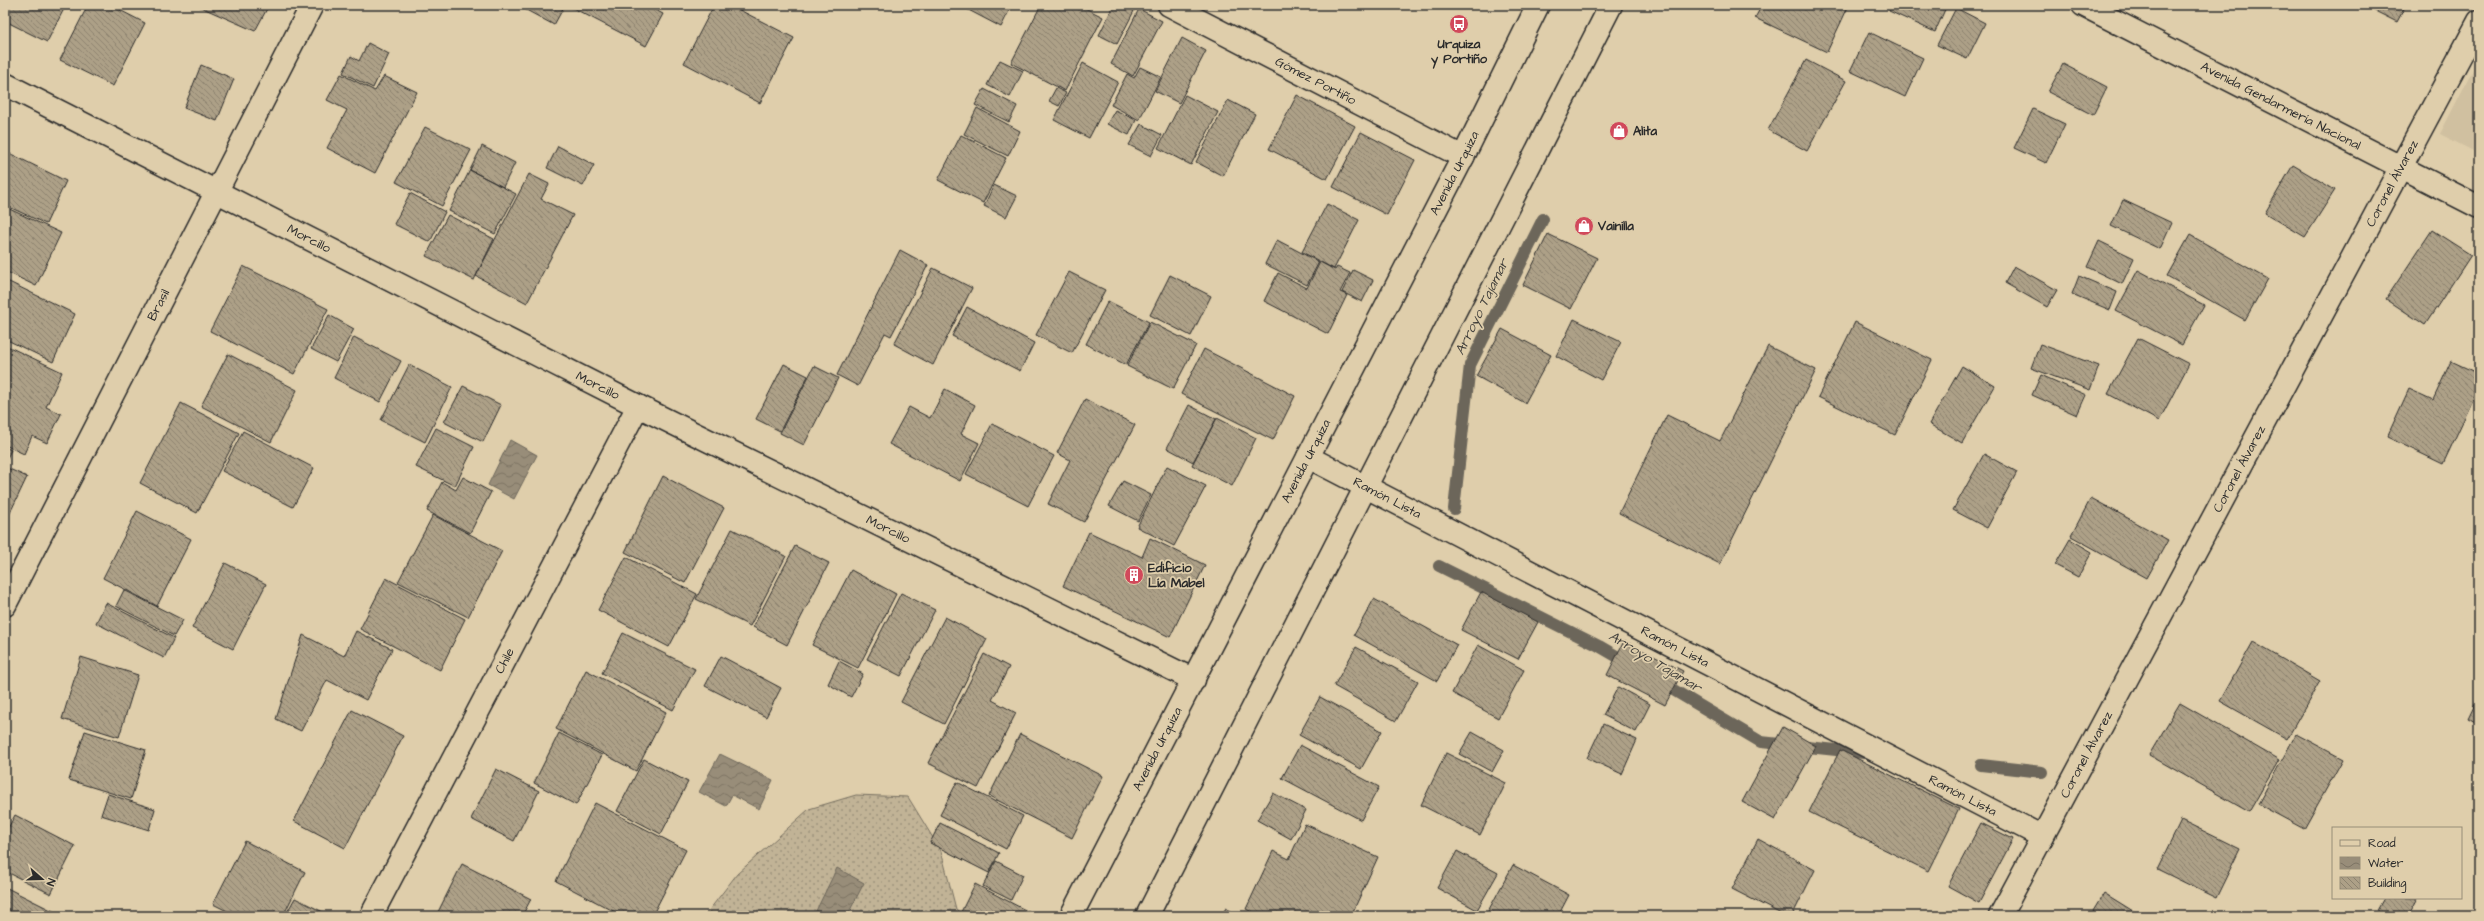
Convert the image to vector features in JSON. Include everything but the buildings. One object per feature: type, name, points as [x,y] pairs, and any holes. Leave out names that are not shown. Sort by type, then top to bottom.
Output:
[{"type":"street","name":"Brasil","points":[[5,605],[312,5]]},
{"type":"street","name":"Gómez Portiño","points":[[1168,5],[1463,157]]},
{"type":"street","name":"Avenida Urquiza","points":[[1071,916],[1463,157],[1538,5]]},
{"type":"street","points":[[1147,916],[1611,5]]},
{"type":"street","name":"Avenida Gendarmería Nacional","points":[[2083,5],[2479,207]]},
{"type":"street","name":"Coronel Álvarez","points":[[2000,916],[2041,836],[2402,168],[2479,22]]},
{"type":"street","name":"Morcillo","points":[[5,84],[215,193],[638,406],[1194,680]]},
{"type":"street","name":"Chile","points":[[371,916],[638,406]]},
{"type":"street","name":"Ramón Lista","points":[[1308,457],[2041,836]]},
{"type":"shaded area","points":[[2479,58],[2479,154],[2440,134]]},
{"type":"shaded area","points":[[856,795],[908,797],[941,851],[956,909],[964,916],[712,916],[710,909],[737,874],[809,809]]},
{"type":"water","points":[[510,440],[537,455],[514,499],[488,485]]},
{"type":"water","points":[[720,754],[773,780],[759,809],[732,795],[726,806],[699,792]]},
{"type":"water","points":[[837,868],[864,883],[847,916],[821,916],[815,913]]},
{"type":"waterway","name":"Arroyo Tajamar","points":[[1454,509],[1470,365],[1543,219]]},
{"type":"waterway","name":"Arroyo Tajamar","points":[[1439,566],[1599,646],[1630,664]]},
{"type":"waterway","name":"Arroyo Tajamar","points":[[1660,682],[1761,742],[1864,753]]},
{"type":"waterway","name":"Arroyo Tajamar","points":[[1981,765],[2042,772]]},
{"type":"place","name":"Urquiza y Portiño","points":[[1459,24]]},
{"type":"place","name":"Alita","points":[[1619,131]]},
{"type":"place","name":"Vainilla","points":[[1584,226]]},
{"type":"place","name":"Edificio Lía Mabel","points":[[1134,575]]}]
